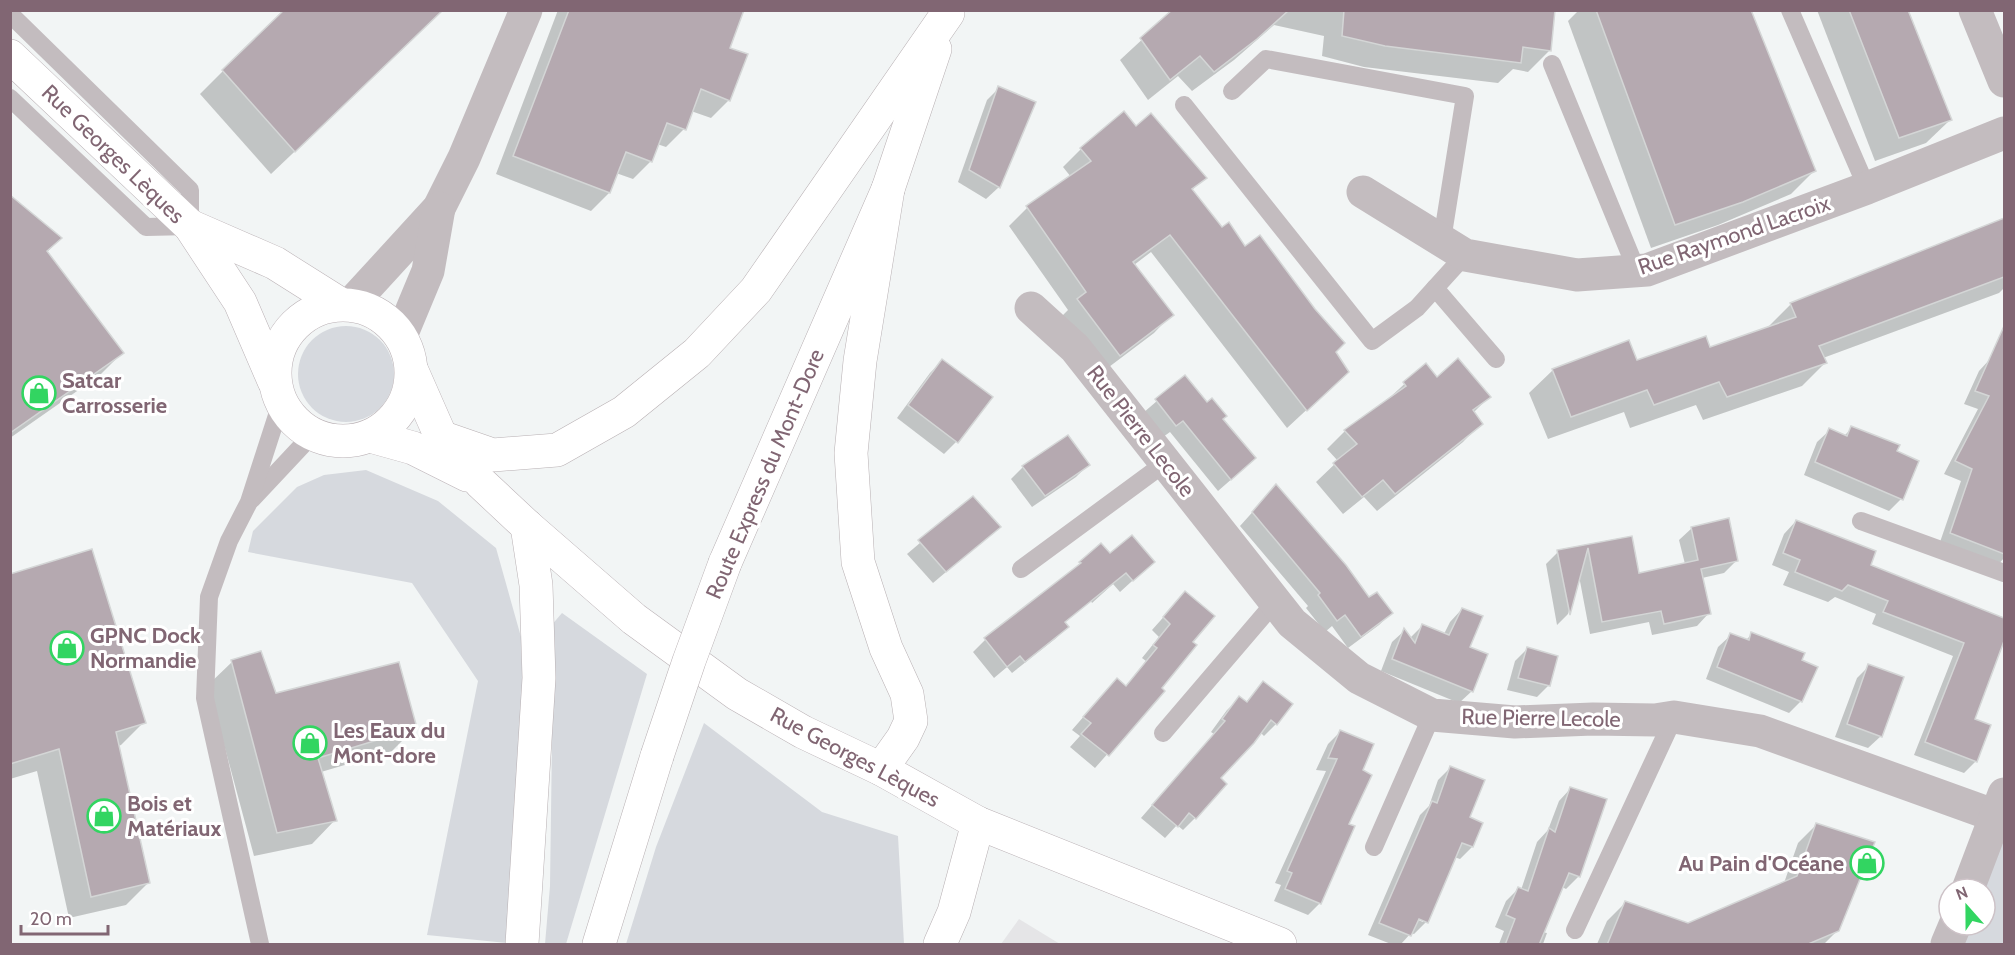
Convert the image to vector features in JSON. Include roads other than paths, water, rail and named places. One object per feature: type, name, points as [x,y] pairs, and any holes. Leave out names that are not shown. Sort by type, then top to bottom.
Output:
[{"type":"main road","name":"Route Express du Mont-Dore","points":[[599,945],[657,756],[725,563],[888,189],[948,11]]},
{"type":"main road","points":[[441,437],[493,455],[557,450],[624,412],[698,353],[756,290],[948,11]]},
{"type":"main road","name":"Rue Georges Lèques","points":[[10,56],[190,226],[240,302],[278,392]]},
{"type":"main road","points":[[880,769],[903,738],[911,721],[907,694],[886,648],[858,562],[851,453],[860,361],[888,189]]},
{"type":"main road","name":"Rue Georges Lèques","points":[[190,226],[275,264],[346,304]]},
{"type":"main road","points":[[346,304],[371,310],[388,321],[401,336],[409,353],[412,371],[410,391],[401,410],[387,425],[370,436],[351,441],[331,441],[312,435],[294,422],[278,392],[276,359],[283,338],[298,321],[318,309],[346,304]]},
{"type":"main road","name":"Rue Georges Lèques","points":[[412,371],[441,437],[482,483],[527,526],[634,619],[737,694],[803,732],[880,769],[978,823],[1280,945]]},
{"type":"main road","name":"Rue Georges Lèques","points":[[370,436],[413,448],[482,483]]},
{"type":"main road","points":[[522,945],[539,678],[536,585],[527,526]]},
{"type":"main road","points":[[940,945],[954,912],[978,823]]},
{"type":"street","points":[[346,304],[439,208],[464,159],[526,10]]},
{"type":"street","points":[[1975,10],[2004,81]]},
{"type":"street","name":"Rue Raymond Lacroix","points":[[1363,192],[1454,247],[1577,275],[1637,271],[1647,270],[1867,188],[2004,133]]},
{"type":"street","points":[[401,336],[428,271],[439,208]]},
{"type":"street","name":"Rue Pierre Lecole","points":[[1030,308],[1075,348],[1292,623],[1359,678],[1432,715],[1515,722],[1593,719],[1655,720],[1674,717],[1760,731],[2000,805]]},
{"type":"street","points":[[1973,877],[2000,805]]},
{"type":"lane","points":[[1790,10],[1867,188]]},
{"type":"lane","points":[[10,14],[190,190],[190,226],[146,227],[10,98]]},
{"type":"lane","points":[[1184,105],[1372,341],[1417,308],[1435,288],[1454,247],[1465,96],[1266,59],[1232,91]]},
{"type":"lane","points":[[1552,64],[1637,271]]},
{"type":"lane","points":[[1435,288],[1496,359]]},
{"type":"lane","points":[[260,945],[205,698],[209,597],[229,541],[249,502],[278,392]]},
{"type":"lane","points":[[249,502],[312,435]]},
{"type":"lane","points":[[1021,569],[1165,463]]},
{"type":"lane","points":[[1860,521],[2004,573]]},
{"type":"lane","points":[[1163,734],[1275,602]]},
{"type":"lane","points":[[1374,847],[1432,715]]},
{"type":"lane","points":[[1575,930],[1674,717]]},
{"type":"place","name":"Satcar Carrosserie","points":[[39,393]]},
{"type":"place","name":"GPNC Dock Normandie","points":[[67,648]]},
{"type":"place","name":"Les Eaux du Mont-dore","points":[[310,743]]},
{"type":"place","name":"Bois et Matériaux","points":[[104,816]]},
{"type":"place","name":"Au Pain d'Océane","points":[[1867,863]]}]
